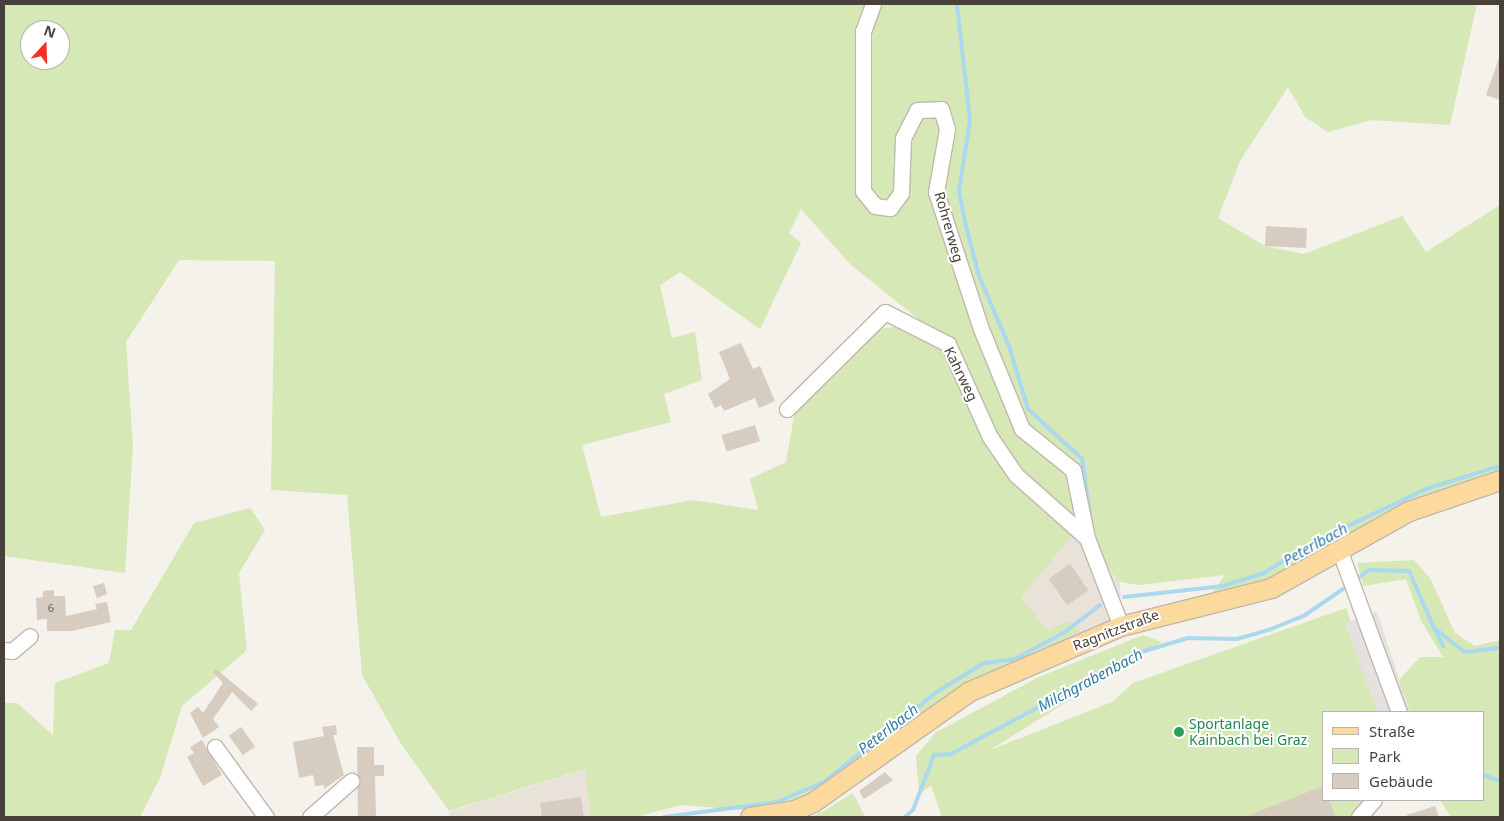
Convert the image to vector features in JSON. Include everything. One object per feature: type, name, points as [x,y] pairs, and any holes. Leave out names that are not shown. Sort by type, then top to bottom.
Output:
[{"type":"main road","name":"Ragnitzstraße","points":[[750,817],[795,810],[813,802],[970,691],[1121,626],[1271,588],[1408,511],[1500,480]]},
{"type":"street","name":"Rohrerweg","points":[[872,4],[863,31],[863,190],[875,206],[890,208],[901,193],[903,138],[917,110],[941,108],[947,129],[936,192],[981,329],[1022,429],[1073,470],[1087,538],[1121,626]]},
{"type":"street","name":"Kahrweg","points":[[787,410],[885,312],[948,344],[990,437],[1016,475],[1087,538]]},
{"type":"street","points":[[1338,549],[1399,711]]},
{"type":"street","points":[[4,650],[12,651],[30,636]]},
{"type":"street","points":[[215,747],[266,817]]},
{"type":"street","points":[[310,817],[351,781]]},
{"type":"street","points":[[1359,817],[1373,801]]},
{"type":"shaded area","points":[[1077,528],[1120,582],[1121,626],[1084,641],[1080,632],[1048,630],[1021,598]]},
{"type":"shaded area","points":[[1377,612],[1410,711],[1377,711],[1345,623]]},
{"type":"shaded area","points":[[586,769],[591,817],[450,817],[449,812]]},
{"type":"green space","points":[[4,4],[1477,4],[1450,125],[1372,120],[1328,132],[1305,117],[1288,87],[1240,161],[1218,218],[1265,246],[1304,254],[1402,216],[1426,252],[1500,205],[1500,471],[1415,499],[1272,577],[1211,595],[1225,575],[1139,585],[1120,582],[1077,529],[1021,598],[1048,630],[1069,621],[1080,632],[921,713],[829,784],[792,804],[757,811],[681,805],[636,817],[591,817],[585,769],[449,811],[401,744],[362,675],[347,495],[271,490],[275,261],[179,260],[126,342],[133,446],[125,573],[4,556]],"holes":[[[801,209],[850,264],[917,318],[930,340],[901,326],[878,329],[795,411],[786,462],[750,479],[758,510],[693,500],[601,517],[582,445],[671,422],[664,394],[702,380],[695,332],[672,338],[660,285],[680,272],[760,329],[801,243],[789,233]]]},
{"type":"green space","points":[[250,508],[265,530],[239,573],[247,650],[182,706],[160,778],[140,817],[4,817],[4,703],[17,703],[53,735],[55,683],[109,663],[115,630],[131,630],[194,523]]},
{"type":"green space","points":[[1414,560],[1430,578],[1455,633],[1475,646],[1500,640],[1500,817],[1451,817],[1441,801],[1484,801],[1484,711],[1410,711],[1399,680],[1420,657],[1443,657],[1421,621],[1406,579],[1363,586],[1357,563]]},
{"type":"green space","name":"Sportanlage Kainbach bei Graz","points":[[1346,608],[1382,711],[1322,711],[1322,801],[1371,801],[1359,817],[942,817],[931,786],[919,793],[916,756],[935,733],[1039,677],[1143,635],[1162,642],[990,750],[1112,702],[1133,683]]},
{"type":"green space","points":[[853,793],[865,817],[810,817],[824,811]]},
{"type":"building","points":[[1500,58],[1500,100],[1486,95]]},
{"type":"building","points":[[1266,226],[1307,228],[1306,248],[1265,246]]},
{"type":"building","points":[[741,343],[753,369],[760,366],[775,401],[759,408],[755,398],[724,411],[721,405],[715,408],[708,394],[730,379],[719,352]]},
{"type":"building","points":[[755,425],[760,441],[726,451],[722,435]]},
{"type":"building","points":[[1070,564],[1088,590],[1067,605],[1049,579]]},
{"type":"building","points":[[104,583],[107,594],[97,598],[93,586]]},
{"type":"building","points":[[54,590],[54,596],[65,596],[66,616],[97,609],[95,604],[107,602],[111,622],[72,631],[47,631],[47,619],[37,620],[36,598],[43,597],[43,591]]},
{"type":"building","points":[[216,669],[258,704],[251,711],[232,692],[213,719],[219,727],[203,738],[190,713],[198,707],[203,713],[223,683],[213,672]]},
{"type":"building","points":[[336,725],[337,735],[333,735],[344,775],[324,789],[324,785],[315,786],[313,775],[299,778],[293,742],[324,736],[322,727]]},
{"type":"building","points":[[241,727],[255,746],[243,755],[229,736]]},
{"type":"building","points":[[202,740],[222,775],[203,786],[187,757],[194,753],[190,747]]},
{"type":"building","points":[[357,747],[374,747],[374,765],[384,765],[384,776],[375,776],[376,817],[358,817]]},
{"type":"building","points":[[885,772],[893,780],[864,799],[859,791]]},
{"type":"building","points":[[1322,786],[1322,801],[1329,801],[1336,817],[1245,817]]},
{"type":"building","points":[[581,797],[584,817],[542,817],[540,803]]},
{"type":"building","points":[[1435,806],[1439,817],[1407,817],[1407,815]]},
{"type":"waterway","points":[[957,4],[970,120],[959,191],[966,226],[979,276],[1009,346],[1028,409],[1082,459],[1092,528]]},
{"type":"waterway","name":"Peterlbach","points":[[1124,597],[1223,586],[1264,573],[1312,543],[1426,489],[1500,466]]},
{"type":"waterway","name":"Milchgrabenbach","points":[[1354,581],[1369,570],[1409,571],[1434,628],[1465,652],[1500,648]]},
{"type":"waterway","name":"Milchgrabenbach","points":[[905,817],[913,810],[934,755],[951,754],[1141,652],[1188,638],[1237,639],[1271,629],[1305,615],[1349,585]]},
{"type":"waterway","name":"Peterlbach","points":[[664,817],[777,802],[824,782],[938,691],[984,663],[1015,659],[1065,632],[1100,605]]},
{"type":"waterway","points":[[1435,630],[1443,646]]},
{"type":"waterway","points":[[1484,775],[1500,781]]},
{"type":"place","name":"Sportanlage Kainbach bei Graz","points":[[1179,732]]}]
